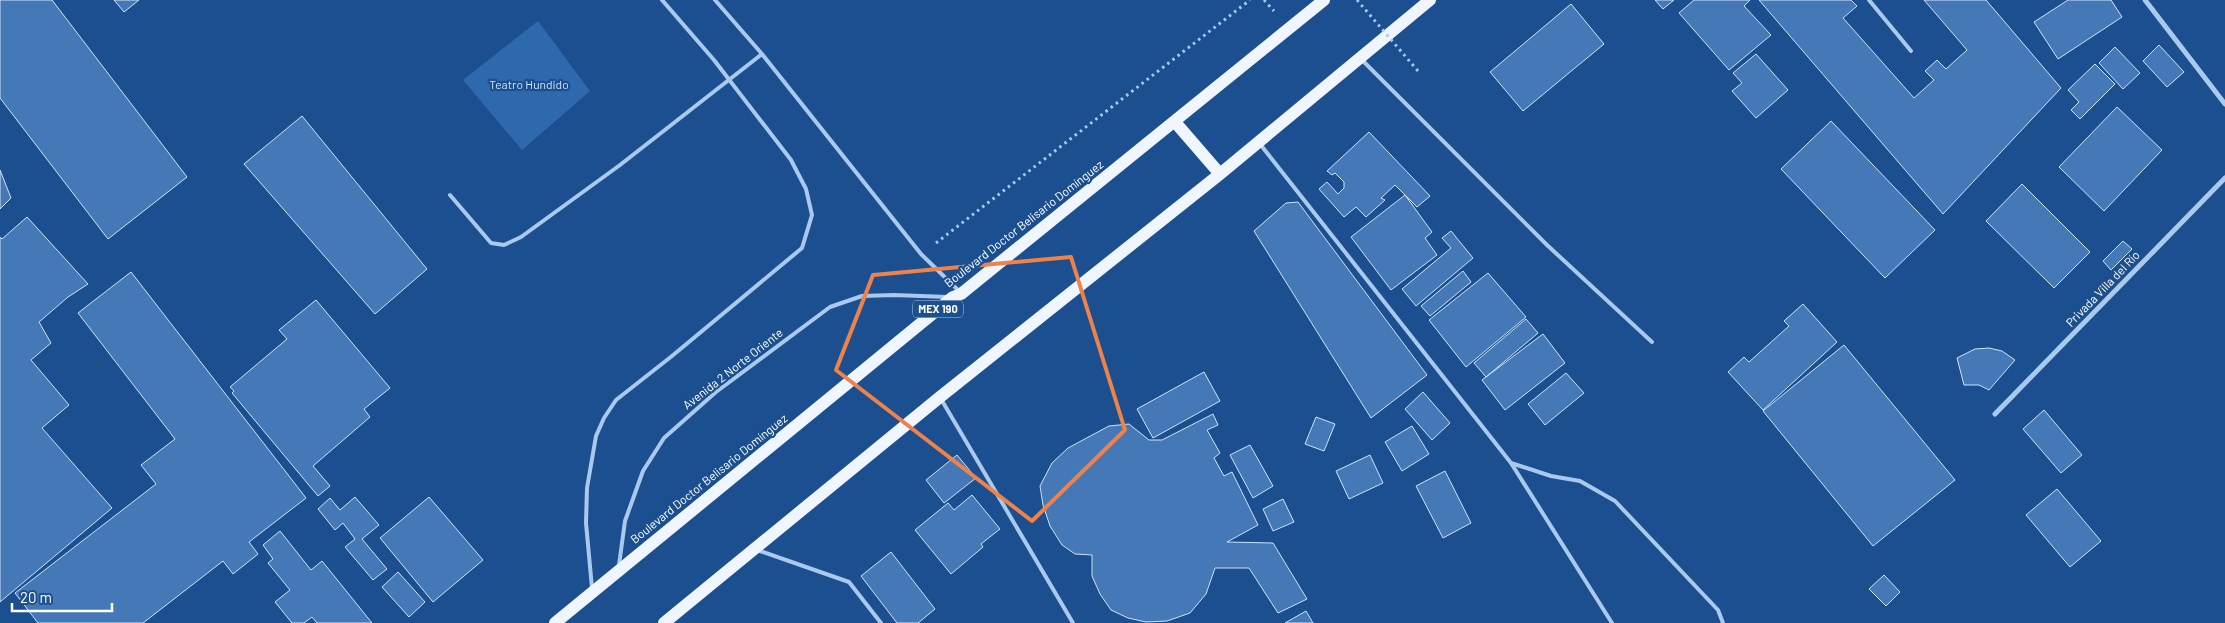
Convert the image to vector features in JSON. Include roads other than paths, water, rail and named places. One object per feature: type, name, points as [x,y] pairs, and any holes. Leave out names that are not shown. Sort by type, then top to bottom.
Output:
[{"type":"main road","name":"Boulevard Doctor Belisario Domínguez","points":[[555,623],[1324,0]]},
{"type":"main road","points":[[664,623],[940,397],[1220,174],[1430,0]]},
{"type":"main road","points":[[1175,122],[1220,174]]},
{"type":"street","points":[[2145,0],[2225,104]]},
{"type":"street","name":"Privada Villa del Río","points":[[1995,414],[2225,178]]},
{"type":"lane","points":[[593,592],[586,523],[587,488],[596,436],[604,418],[616,400],[802,248],[812,215],[806,189],[790,160],[730,80],[662,0]]},
{"type":"lane","points":[[715,0],[762,54],[921,254],[957,296]]},
{"type":"lane","points":[[1869,0],[1911,51]]},
{"type":"lane","points":[[450,195],[491,243],[504,245],[521,237],[620,165],[762,54]]},
{"type":"lane","points":[[1359,57],[1547,245],[1652,342]]},
{"type":"lane","points":[[1259,142],[1512,463],[1612,623]]},
{"type":"lane","name":"Avenida 2 Norte Oriente","points":[[619,571],[625,521],[643,471],[664,438],[716,392],[830,307],[862,296],[957,296]]},
{"type":"lane","points":[[940,397],[1073,623]]},
{"type":"lane","points":[[1512,463],[1551,476],[1580,481],[1615,501],[1718,610],[1723,623]]},
{"type":"lane","points":[[755,549],[849,582],[881,623]]},
{"type":"park label","name":"Teatro Hundido","points":[[529,85]]}]
